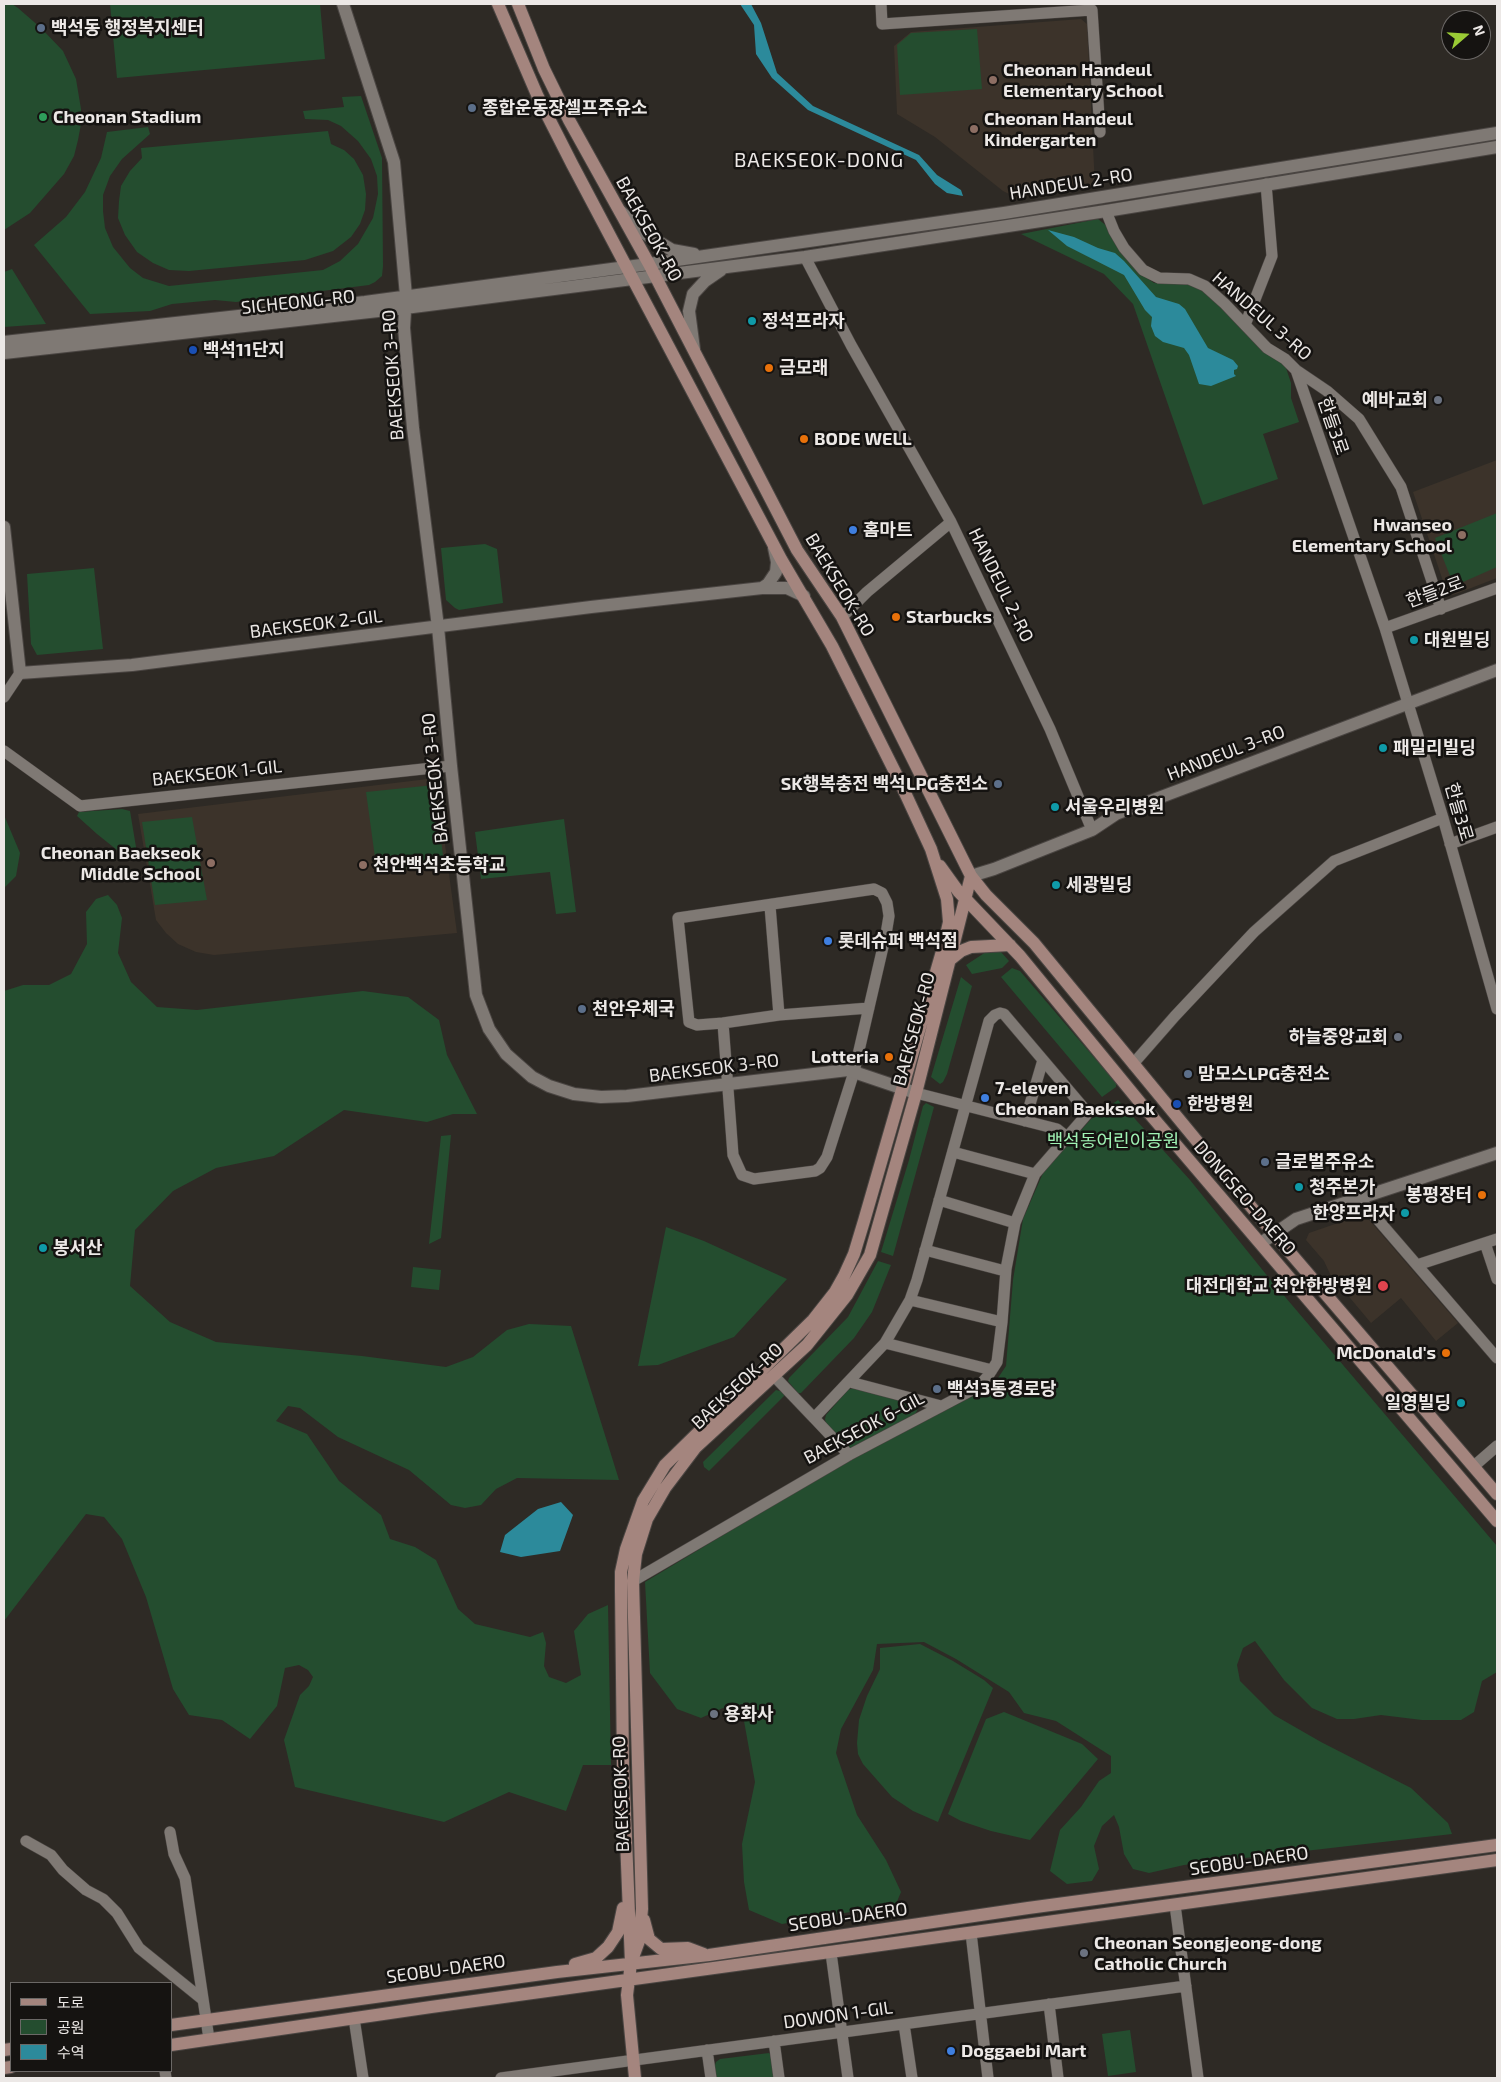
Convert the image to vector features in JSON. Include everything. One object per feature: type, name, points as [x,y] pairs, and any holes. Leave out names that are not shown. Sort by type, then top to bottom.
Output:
[{"type":"main road","name":"BAEKSEOK-RO","points":[[498,4],[538,97],[774,545],[832,646],[900,782],[931,849],[947,899],[949,922],[854,1254],[835,1292],[814,1320],[665,1465],[643,1500],[634,1523],[623,1564],[621,1591],[630,1963],[627,1995],[635,2078]]},
{"type":"main road","name":"BAEKSEOK-RO","points":[[518,4],[544,69],[569,120],[650,264],[798,550],[842,617],[971,876],[962,895],[951,959],[916,1093],[870,1255],[847,1295],[807,1345],[696,1447],[665,1488],[647,1519],[636,1554],[632,1580],[642,1909],[638,1941],[630,1963]]},
{"type":"main road","name":"DONGSEO-DAERO","points":[[931,849],[941,868],[962,895],[1010,945],[1143,1106],[1497,1521]]},
{"type":"main road","name":"DONGSEO-DAERO","points":[[971,876],[986,895],[1034,943],[1275,1233],[1497,1494]]},
{"type":"main road","points":[[949,922],[962,895]]},
{"type":"main road","points":[[951,959],[961,951],[971,947],[1010,945]]},
{"type":"main road","name":"SEOBU-DAERO","points":[[172,2026],[557,1972],[709,1955],[1028,1908],[1496,1846]]},
{"type":"main road","name":"SEOBU-DAERO","points":[[172,2045],[354,2018],[1497,1861]]},
{"type":"main road","points":[[557,1972],[577,1963],[596,1958],[608,1947],[618,1932],[627,1893]]},
{"type":"main road","points":[[642,1909],[648,1939],[661,1949],[688,1948],[709,1955]]},
{"type":"street","name":"BAEKSEOK 3-RO","points":[[343,4],[394,162],[405,302],[404,328],[412,428],[438,627],[476,995],[489,1030],[506,1054],[532,1077],[549,1086],[574,1094],[601,1097],[627,1096],[848,1070],[916,1093],[1057,1129],[1067,1137]]},
{"type":"street","points":[[881,4],[882,24],[1092,10],[1100,132]]},
{"type":"street","name":"HANDEUL 2-RO","points":[[650,264],[1004,213],[1497,133]]},
{"type":"street","name":"HANDEUL 2-RO","points":[[656,278],[1106,211],[1497,147]]},
{"type":"street","points":[[1245,325],[1272,256],[1266,184]]},
{"type":"street","points":[[618,209],[644,233],[672,250],[704,256]]},
{"type":"street","name":"HANDEUL 3-RO","points":[[1106,211],[1114,231],[1124,248],[1143,270],[1159,278],[1189,279],[1205,286],[1267,348],[1285,359],[1296,370],[1327,391],[1359,418],[1401,487],[1441,609]]},
{"type":"street","name":"HANDEUL 2-RO","points":[[805,257],[851,345],[951,522],[1046,720],[1092,830]]},
{"type":"street","name":"SICHEONG-RO","points":[[4,353],[405,302],[650,264]]},
{"type":"street","points":[[694,352],[689,311],[694,294],[704,281],[723,268]]},
{"type":"street","name":"SICHEONG-RO","points":[[4,342],[656,278]]},
{"type":"street","name":"한들3로","points":[[1296,370],[1385,628],[1443,818],[1497,1009]]},
{"type":"street","points":[[842,617],[866,592],[951,522]]},
{"type":"street","points":[[4,526],[20,673],[4,697]]},
{"type":"street","points":[[762,588],[768,584],[776,572],[777,562],[774,545]]},
{"type":"street","name":"BAEKSEOK 2-GIL","points":[[20,673],[132,665],[591,607],[762,588],[787,588],[804,596]]},
{"type":"street","name":"한들2로","points":[[1385,628],[1497,588]]},
{"type":"street","name":"HANDEUL 3-RO","points":[[971,876],[994,869],[1092,830],[1116,814],[1497,670]]},
{"type":"street","name":"BAEKSEOK 1-GIL","points":[[4,751],[80,806],[451,766]]},
{"type":"street","points":[[1133,1064],[1254,932],[1334,861],[1443,818]]},
{"type":"street","points":[[1450,844],[1497,828]]},
{"type":"street","points":[[723,1023],[733,1155],[742,1175],[754,1179],[815,1171],[820,1168],[827,1157],[854,1072],[869,1008],[888,925],[888,903],[882,892],[874,889],[770,906],[678,918],[689,1022],[697,1025],[723,1023],[779,1015],[869,1008]]},
{"type":"street","points":[[770,906],[779,1015]]},
{"type":"street","points":[[814,1418],[885,1343],[910,1300],[989,1022],[995,1015],[1000,1013],[1004,1014],[1043,1060],[1025,1121]]},
{"type":"street","name":"BAEKSEOK 6-GIL","points":[[632,1580],[849,1455],[978,1387],[992,1370],[997,1362],[1005,1271],[1014,1223],[1035,1174],[1088,1112],[1043,1060]]},
{"type":"street","points":[[953,1152],[1035,1174]]},
{"type":"street","points":[[1261,1243],[1296,1219],[1497,1153]]},
{"type":"street","points":[[1360,1199],[1497,1358]]},
{"type":"street","points":[[939,1200],[1014,1223]]},
{"type":"street","points":[[1417,1265],[1497,1239]]},
{"type":"street","points":[[1485,1243],[1497,1279]]},
{"type":"street","points":[[925,1250],[1005,1271]]},
{"type":"street","points":[[910,1300],[1002,1322]]},
{"type":"street","points":[[885,1343],[992,1370]]},
{"type":"street","points":[[774,1376],[849,1455]]},
{"type":"street","points":[[850,1382],[941,1406]]},
{"type":"street","points":[[1474,1466],[1497,1446]]},
{"type":"street","points":[[170,1832],[174,1854],[184,1878],[209,2039]]},
{"type":"street","points":[[26,1841],[51,1855],[63,1870],[86,1890],[103,1899],[117,1913],[139,1948],[202,1999]]},
{"type":"street","name":"SEOBU-DAERO","points":[[1496,1846],[1497,1861]]},
{"type":"street","points":[[1175,1905],[1198,2078]]},
{"type":"street","points":[[971,1933],[988,2078]]},
{"type":"street","points":[[831,1953],[848,2078]]},
{"type":"street","name":"DOWON 1-GIL","points":[[501,2078],[533,2076],[633,2060],[1186,1986]]},
{"type":"street","points":[[1049,2004],[1058,2078]]},
{"type":"street","points":[[354,2018],[363,2078]]},
{"type":"street","points":[[904,2024],[912,2078]]},
{"type":"street","points":[[774,2041],[779,2078]]},
{"type":"street","points":[[707,2050],[711,2078]]},
{"type":"shaded area","name":"Cheonan Handeul Elementary School","points":[[1081,19],[1087,24],[1095,186],[1017,198],[1003,191],[935,137],[897,114],[894,46],[911,32]]},
{"type":"shaded area","name":"Hwanseo Elementary School","points":[[1497,460],[1497,578],[1453,595],[1446,590],[1413,492]]},
{"type":"shaded area","points":[[436,778],[457,933],[214,955],[196,952],[178,944],[156,920],[138,814]]},
{"type":"shaded area","name":"대전대학교 천안한방병원","points":[[1364,1214],[1458,1323],[1436,1341],[1401,1298],[1371,1323],[1330,1274],[1324,1261],[1306,1240],[1309,1233]]},
{"type":"green space","name":"Cheonan Stadium","points":[[4,4],[12,4],[18,8],[63,51],[76,79],[81,109],[81,124],[74,156],[64,174],[30,213],[4,230]]},
{"type":"green space","points":[[110,4],[320,4],[325,59],[117,78]]},
{"type":"green space","points":[[977,29],[982,89],[900,95],[897,45],[911,33]]},
{"type":"green space","points":[[361,96],[382,158],[382,276],[369,285],[236,302],[215,300],[172,304],[150,311],[90,314],[34,245],[66,217],[85,192],[101,158],[107,132],[148,127],[150,134],[122,159],[110,176],[103,195],[105,228],[113,247],[130,268],[143,278],[169,286],[323,270],[340,261],[358,244],[373,218],[378,194],[377,176],[371,159],[358,141],[341,126],[328,120],[305,119],[303,111],[344,107],[342,97]]},
{"type":"green space","points":[[328,131],[331,144],[344,150],[354,159],[363,175],[366,194],[365,210],[360,224],[351,237],[333,251],[305,260],[189,271],[169,270],[153,263],[137,252],[125,235],[118,218],[121,186],[130,171],[142,158],[141,148]]},
{"type":"green space","points":[[1098,219],[1108,227],[1140,273],[1154,283],[1185,284],[1197,287],[1208,294],[1285,365],[1291,383],[1291,398],[1299,422],[1263,434],[1278,479],[1203,505],[1133,304],[1104,274],[1021,234]]},
{"type":"green space","points":[[12,269],[46,324],[4,327],[4,272]]},
{"type":"green space","points":[[1497,513],[1497,567],[1454,586],[1435,538]]},
{"type":"green space","points":[[485,544],[497,549],[503,603],[459,610],[446,600],[441,548]]},
{"type":"green space","points":[[94,568],[103,649],[37,655],[31,644],[27,574]]},
{"type":"green space","points":[[434,785],[444,863],[377,872],[366,792]]},
{"type":"green space","points":[[122,809],[130,811],[138,859],[127,858],[77,816],[79,812]]},
{"type":"green space","points":[[4,815],[20,853],[16,876],[4,888]]},
{"type":"green space","points":[[192,817],[207,900],[155,905],[142,822]]},
{"type":"green space","points":[[564,819],[576,912],[556,914],[550,872],[481,879],[475,832]]},
{"type":"green space","points":[[108,895],[117,905],[122,918],[118,953],[131,982],[157,1007],[197,1010],[363,991],[408,997],[439,1020],[447,1055],[477,1114],[453,1114],[427,1122],[344,1110],[274,1156],[216,1168],[173,1191],[135,1230],[130,1286],[170,1322],[216,1342],[362,1356],[446,1367],[473,1357],[507,1330],[529,1324],[571,1326],[619,1480],[517,1478],[496,1489],[481,1505],[465,1508],[451,1505],[409,1470],[338,1437],[300,1408],[288,1406],[276,1421],[307,1434],[339,1481],[381,1515],[390,1539],[415,1547],[436,1560],[458,1609],[475,1624],[530,1637],[543,1632],[546,1643],[544,1666],[549,1677],[566,1683],[581,1675],[574,1631],[588,1614],[608,1605],[611,1765],[583,1765],[566,1811],[509,1792],[444,1822],[295,1787],[284,1740],[300,1695],[309,1686],[313,1677],[308,1670],[299,1665],[285,1668],[277,1706],[250,1739],[222,1720],[189,1715],[173,1689],[146,1597],[122,1539],[104,1517],[86,1514],[4,1621],[4,991],[23,985],[49,985],[71,974],[87,944],[86,912],[96,899]]},
{"type":"green space","points":[[989,950],[1001,952],[1009,961],[1002,968],[972,974],[966,965]]},
{"type":"green space","points":[[1012,968],[1020,971],[1116,1083],[1116,1087],[1102,1097],[1001,977]]},
{"type":"green space","points":[[961,977],[972,986],[947,1074],[940,1084],[931,1077]]},
{"type":"green space","name":"백석동어린이공원","points":[[1118,1100],[1190,1180],[1269,1278],[1497,1546],[1497,1672],[1482,1681],[1474,1712],[1461,1720],[1422,1720],[1381,1715],[1354,1719],[1337,1719],[1312,1708],[1284,1680],[1255,1641],[1243,1648],[1237,1665],[1240,1681],[1274,1715],[1321,1742],[1411,1788],[1448,1823],[1452,1834],[1184,1865],[1149,1873],[1133,1869],[1124,1854],[1119,1827],[1114,1815],[1102,1826],[1094,1846],[1099,1869],[1092,1881],[1067,1884],[1050,1871],[1060,1830],[1081,1807],[1099,1781],[1111,1773],[1111,1756],[1056,1721],[1024,1713],[1009,1692],[956,1659],[924,1642],[877,1644],[873,1670],[841,1729],[836,1753],[857,1815],[886,1860],[901,1892],[896,1904],[782,1924],[749,1910],[744,1882],[742,1844],[755,1782],[744,1721],[723,1708],[701,1718],[677,1709],[650,1673],[645,1582],[853,1457],[985,1390],[998,1378],[1006,1366],[1013,1280],[1023,1219],[1043,1173],[1091,1119]]},
{"type":"green space","points":[[926,1103],[934,1107],[893,1256],[881,1252],[923,1106]]},
{"type":"green space","points":[[451,1135],[441,1238],[429,1244],[441,1136]]},
{"type":"green space","points":[[666,1227],[704,1241],[787,1279],[734,1337],[658,1365],[638,1366]]},
{"type":"green space","points":[[878,1261],[891,1265],[872,1312],[854,1338],[801,1393],[798,1393],[788,1381],[789,1378],[848,1317]]},
{"type":"green space","points":[[413,1267],[441,1270],[439,1290],[411,1287]]},
{"type":"green space","points":[[855,1387],[919,1405],[919,1407],[913,1418],[849,1449],[827,1429],[825,1419],[826,1415],[848,1390]]},
{"type":"green space","points":[[776,1390],[785,1395],[709,1471],[704,1467],[703,1462]]},
{"type":"green space","points":[[920,1644],[953,1661],[984,1680],[993,1688],[938,1822],[913,1811],[892,1797],[863,1764],[858,1754],[859,1720],[867,1696],[880,1669],[880,1648]]},
{"type":"green space","points":[[1004,1712],[1082,1744],[1098,1759],[1030,1840],[991,1831],[961,1821],[948,1814],[986,1719]]},
{"type":"green space","points":[[1130,2030],[1136,2072],[1108,2076],[1102,2034]]},
{"type":"green space","points":[[769,2053],[776,2078],[716,2078],[714,2068],[716,2062],[720,2059]]},
{"type":"water","points":[[740,4],[751,4],[761,23],[777,73],[813,106],[919,155],[937,175],[961,190],[963,196],[947,193],[935,184],[916,160],[808,110],[772,78],[756,54],[754,25]]},
{"type":"water","points":[[1048,230],[1074,237],[1098,248],[1115,253],[1156,297],[1179,304],[1185,309],[1208,348],[1233,360],[1238,366],[1234,370],[1236,376],[1211,386],[1199,384],[1189,355],[1184,348],[1163,342],[1155,336],[1151,326],[1152,317],[1145,310],[1124,275],[1067,246]]},
{"type":"water","points":[[561,1502],[573,1515],[560,1551],[521,1557],[500,1552],[505,1535],[538,1509]]},
{"type":"place","name":"백석동 행정복지센터","points":[[41,28]]},
{"type":"place","name":"Cheonan Handeul Elementary School","points":[[993,80]]},
{"type":"place","name":"종합운동장셀프주유소","points":[[472,108]]},
{"type":"place","name":"Cheonan Stadium","points":[[43,117]]},
{"type":"place","name":"Cheonan Handeul Kindergarten","points":[[974,129]]},
{"type":"place","name":"정석프라자","points":[[752,321]]},
{"type":"place","name":"백석11단지","points":[[193,350]]},
{"type":"place","name":"금모래","points":[[769,368]]},
{"type":"place","name":"예바교회","points":[[1438,400]]},
{"type":"place","name":"BODE WELL","points":[[804,439]]},
{"type":"place","name":"홈마트","points":[[853,530]]},
{"type":"place","name":"Hwanseo Elementary School","points":[[1462,535]]},
{"type":"place","name":"Starbucks","points":[[896,617]]},
{"type":"place","name":"대원빌딩","points":[[1414,640]]},
{"type":"place","name":"패밀리빌딩","points":[[1383,748]]},
{"type":"place","name":"SK행복충전 백석LPG충전소","points":[[998,784]]},
{"type":"place","name":"서울우리병원","points":[[1055,807]]},
{"type":"place","name":"Cheonan Baekseok Middle School","points":[[211,863]]},
{"type":"place","name":"천안백석초등학교","points":[[363,865]]},
{"type":"place","name":"세광빌딩","points":[[1056,885]]},
{"type":"place","name":"롯데슈퍼 백석점","points":[[828,941]]},
{"type":"place","name":"천안우체국","points":[[582,1009]]},
{"type":"place","name":"하늘중앙교회","points":[[1398,1037]]},
{"type":"place","name":"Lotteria","points":[[889,1057]]},
{"type":"place","name":"맘모스LPG충전소","points":[[1188,1074]]},
{"type":"place","name":"7-eleven Cheonan Baekseok","points":[[985,1098]]},
{"type":"place","name":"한방병원","points":[[1177,1104]]},
{"type":"place","name":"글로벌주유소","points":[[1265,1162]]},
{"type":"place","name":"청주본가","points":[[1299,1187]]},
{"type":"place","name":"봉평장터","points":[[1482,1195]]},
{"type":"place","name":"한양프라자","points":[[1405,1213]]},
{"type":"place","name":"봉서산","points":[[43,1248]]},
{"type":"place","name":"대전대학교 천안한방병원","points":[[1383,1286]]},
{"type":"place","name":"McDonald's","points":[[1446,1353]]},
{"type":"place","name":"백석3통경로당","points":[[937,1389]]},
{"type":"place","name":"일영빌딩","points":[[1461,1403]]},
{"type":"place","name":"용화사","points":[[714,1714]]},
{"type":"place","name":"Cheonan Seongjeong-dong Catholic Church","points":[[1084,1953]]},
{"type":"place","name":"Doggaebi Mart","points":[[951,2051]]},
{"type":"district","name":"BAEKSEOK-DONG","points":[[819,160]]}]
